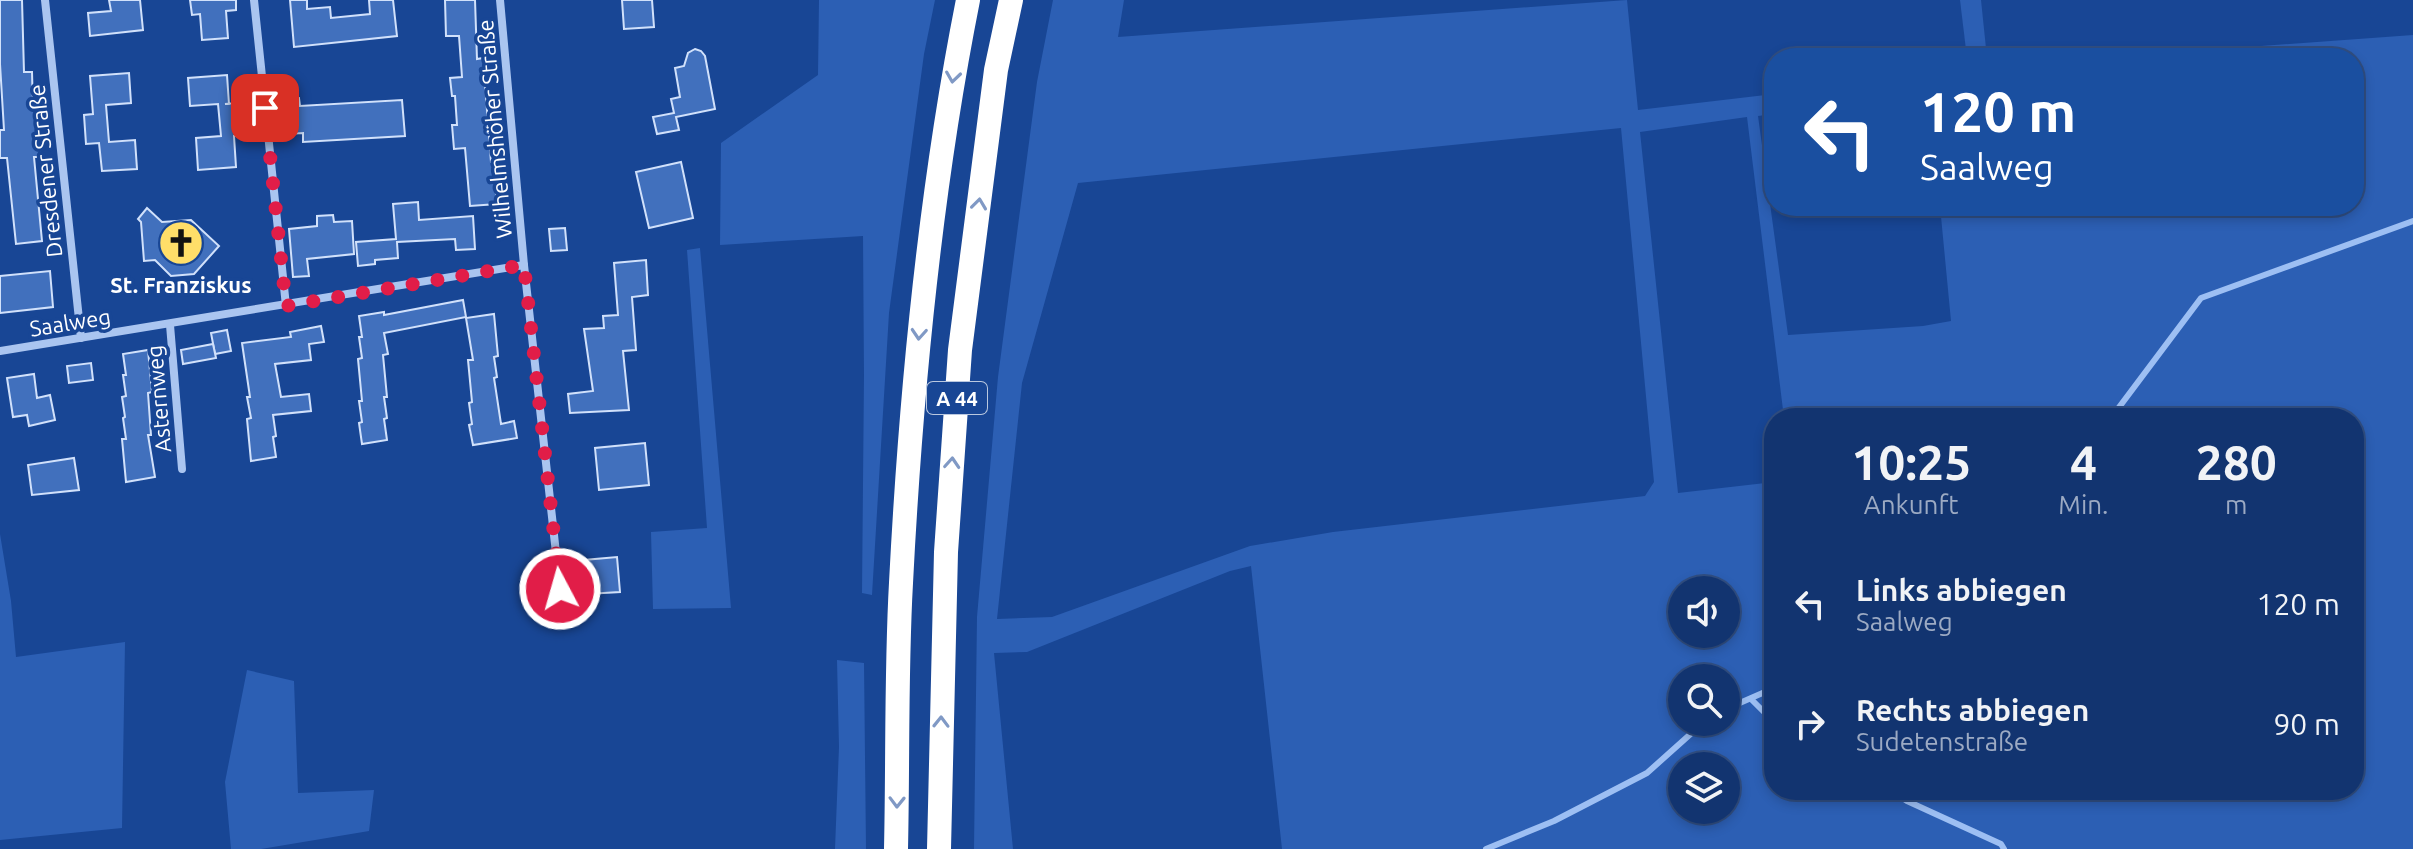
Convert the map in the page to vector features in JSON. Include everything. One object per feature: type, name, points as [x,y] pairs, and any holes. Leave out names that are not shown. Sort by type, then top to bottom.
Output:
[{"type":"highway","name":"A 44","points":[[896,849],[901,584],[921,316],[954,68],[968,0]]},
{"type":"highway","name":"A 44","points":[[939,849],[946,552],[960,350],[996,70],[1011,0]]},
{"type":"street","name":"Dresdener Straße","points":[[45,0],[81,338]]},
{"type":"street","points":[[254,0],[286,306]]},
{"type":"street","name":"Wilhelmshöher Straße","points":[[500,0],[524,265],[560,589]]},
{"type":"street","name":"Saalweg","points":[[0,351],[524,265]]},
{"type":"street","name":"Asternweg","points":[[170,325],[182,469]]},
{"type":"shaded area","points":[[819,0],[935,0],[924,54],[889,313],[872,595],[862,593],[863,236],[720,245],[721,143],[818,75]]},
{"type":"shaded area","points":[[1053,0],[1124,0],[1118,37],[1627,0],[1638,110],[1764,95],[1764,115],[1758,116],[1764,160],[1764,216],[1772,216],[1788,335],[1923,326],[1951,321],[1941,216],[2364,216],[2364,48],[2234,48],[2413,35],[2413,849],[1282,849],[1251,566],[1230,571],[1027,652],[994,653],[1013,849],[974,849],[977,617],[998,377],[1037,82]],"holes":[[[1621,128],[1654,482],[1645,496],[1333,532],[1250,546],[1052,617],[997,619],[1022,383],[1078,183]]]},
{"type":"shaded area","points":[[1960,0],[1981,0],[1986,48],[1966,48]]},
{"type":"shaded area","points":[[700,248],[731,608],[653,609],[651,532],[707,528],[687,250]]},
{"type":"shaded area","points":[[0,534],[16,657],[125,642],[122,828],[0,840]]},
{"type":"shaded area","points":[[837,660],[864,663],[866,849],[835,849],[839,747]]},
{"type":"shaded area","points":[[247,670],[294,681],[298,793],[374,790],[369,831],[261,849],[231,849],[225,782]]},
{"type":"building","points":[[0,0],[22,0],[24,72],[32,72],[33,108],[38,108],[40,157],[34,157],[42,241],[16,244],[7,158],[0,158],[0,130],[4,130]]},
{"type":"building","points":[[109,0],[140,0],[143,30],[90,36],[88,13],[111,11]]},
{"type":"building","points":[[190,0],[236,0],[236,10],[226,11],[228,38],[202,40],[200,14],[192,15]]},
{"type":"building","points":[[290,0],[307,0],[307,9],[330,7],[331,18],[370,14],[369,0],[393,0],[397,36],[294,47]]},
{"type":"building","points":[[445,0],[475,0],[477,59],[483,58],[497,204],[470,206],[465,148],[454,149],[452,125],[457,125],[450,78],[462,77],[459,36],[446,36]]},
{"type":"building","points":[[622,0],[652,0],[654,27],[624,29]]},
{"type":"building","points":[[695,49],[705,56],[715,109],[676,117],[679,130],[657,134],[653,117],[674,113],[671,99],[680,97],[675,68],[684,66],[688,53]]},
{"type":"building","points":[[129,73],[131,103],[106,105],[109,142],[135,140],[137,169],[102,171],[99,143],[86,144],[84,115],[93,114],[90,76]]},
{"type":"building","points":[[227,75],[229,104],[236,103],[239,136],[234,136],[236,167],[198,170],[196,138],[221,136],[218,104],[190,106],[188,78]]},
{"type":"building","points":[[299,98],[300,106],[402,100],[405,136],[303,142],[303,133],[287,134],[284,100]]},
{"type":"building","points":[[681,162],[693,218],[649,228],[636,172]]},
{"type":"building","points":[[418,202],[419,220],[473,216],[475,249],[456,250],[455,239],[397,242],[398,258],[375,260],[375,264],[358,266],[356,242],[396,239],[393,204]]},
{"type":"building","name":"St. Franziskus","points":[[147,208],[162,222],[191,220],[219,246],[194,274],[171,276],[155,260],[144,261],[141,222],[138,219]]},
{"type":"building","points":[[333,215],[334,222],[352,221],[354,254],[307,259],[309,276],[293,277],[289,229],[317,226],[317,216]]},
{"type":"building","points":[[565,228],[567,250],[551,251],[549,229]]},
{"type":"building","points":[[646,260],[648,295],[632,297],[636,350],[623,351],[629,410],[570,413],[568,394],[593,391],[584,329],[604,328],[603,316],[618,315],[614,263]]},
{"type":"building","points":[[50,271],[53,307],[0,313],[0,276]]},
{"type":"building","points":[[463,300],[466,317],[384,333],[388,354],[383,355],[387,440],[362,444],[358,359],[362,358],[359,337],[362,337],[359,316],[384,312],[384,315]]},
{"type":"building","points":[[494,314],[498,356],[494,357],[497,377],[494,378],[501,424],[514,421],[517,438],[473,445],[469,425],[472,424],[469,403],[472,402],[468,360],[473,360],[466,318]]},
{"type":"building","points":[[321,326],[324,342],[309,344],[311,360],[275,364],[281,397],[309,394],[311,411],[273,415],[276,457],[251,461],[247,419],[251,418],[247,397],[250,397],[242,343],[291,337],[290,332]]},
{"type":"building","points":[[227,330],[231,351],[215,354],[211,333]]},
{"type":"building","points":[[213,344],[216,358],[183,364],[181,350]]},
{"type":"building","points":[[148,350],[152,392],[148,393],[151,435],[148,435],[155,477],[126,482],[122,439],[126,439],[122,397],[126,396],[123,354]]},
{"type":"building","points":[[91,363],[93,380],[69,383],[67,366]]},
{"type":"building","points":[[34,374],[37,398],[50,395],[55,420],[29,426],[27,415],[13,417],[7,378]]},
{"type":"building","points":[[645,443],[649,485],[599,490],[595,448]]},
{"type":"building","points":[[74,458],[79,490],[32,495],[28,465]]},
{"type":"building","points":[[617,557],[620,592],[587,594],[584,560]]},
{"type":"waterway","points":[[2118,408],[2201,298],[2413,221]]},
{"type":"waterway","points":[[1740,703],[1764,692]]},
{"type":"waterway","points":[[1751,699],[1764,712]]},
{"type":"waterway","points":[[1486,849],[1554,821],[1647,773],[1688,736]]},
{"type":"waterway","points":[[1906,800],[2001,844],[2004,849]]},
{"type":"place","name":"St. Franziskus","points":[[181,243]]},
{"type":"route","points":[[265,108],[286,306],[524,265],[560,589]]}]
